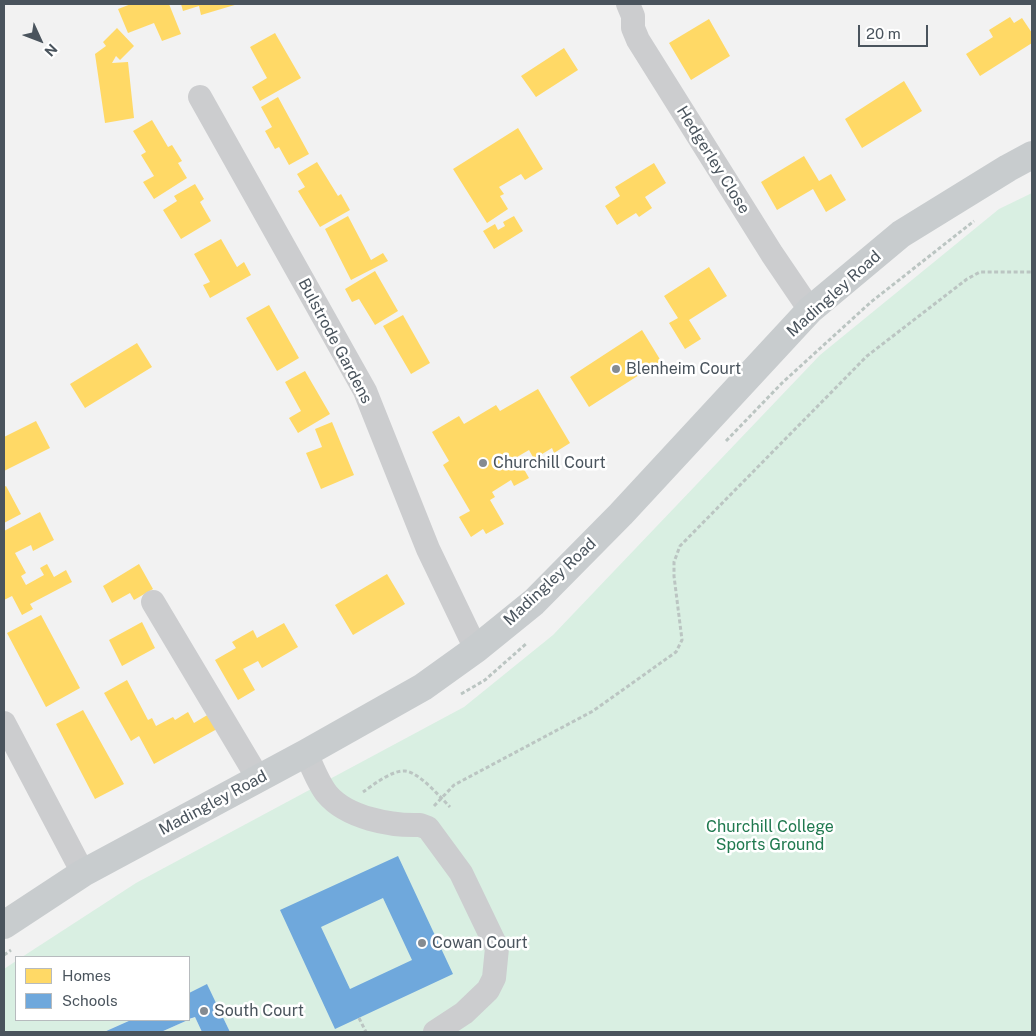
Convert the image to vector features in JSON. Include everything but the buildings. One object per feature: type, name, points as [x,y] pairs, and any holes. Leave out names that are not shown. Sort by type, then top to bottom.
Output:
[{"type":"main road","name":"Madingley Road","points":[[4,925],[83,873],[306,753],[423,687],[476,650],[534,602],[614,521],[810,310],[901,234],[1032,155]]},
{"type":"street","name":"Hedgerley Close","points":[[628,4],[633,16],[633,28],[638,40],[772,254],[810,310]]},
{"type":"street","name":"Bulstrode Gardens","points":[[200,98],[365,392],[428,549],[476,650]]},
{"type":"street","points":[[153,602],[258,778]]},
{"type":"street","points":[[4,722],[83,873]]},
{"type":"street","points":[[306,753],[326,793],[339,805],[362,818],[420,825],[428,828],[461,873],[497,948],[494,978],[488,990],[464,1013],[435,1032]]},
{"type":"path","points":[[420,825],[441,797],[454,784],[593,711],[676,652],[682,640],[674,576],[674,562],[680,546],[875,350],[967,279],[980,272],[1032,272]]},
{"type":"path","points":[[339,805],[353,799],[385,776],[405,771],[420,777],[450,807]]},
{"type":"path","points":[[359,1018],[366,1032]]},
{"type":"green space","name":"Churchill College Sports Ground","points":[[1032,193],[1032,1032],[230,1032],[207,985],[190,993],[190,956],[24,956],[136,883],[464,707],[553,635],[820,355],[999,209]]},
{"type":"green space","points":[[15,962],[15,1021],[129,1021],[104,1032],[4,1032],[4,969]]},
{"type":"green space","points":[[195,1017],[202,1032],[161,1032],[190,1021]]},
{"type":"place","name":"Blenheim Court","points":[[616,369]]},
{"type":"place","name":"Churchill Court","points":[[483,463]]},
{"type":"place","name":"Cowan Court","points":[[422,943]]},
{"type":"place","name":"South Court","points":[[204,1011]]}]
